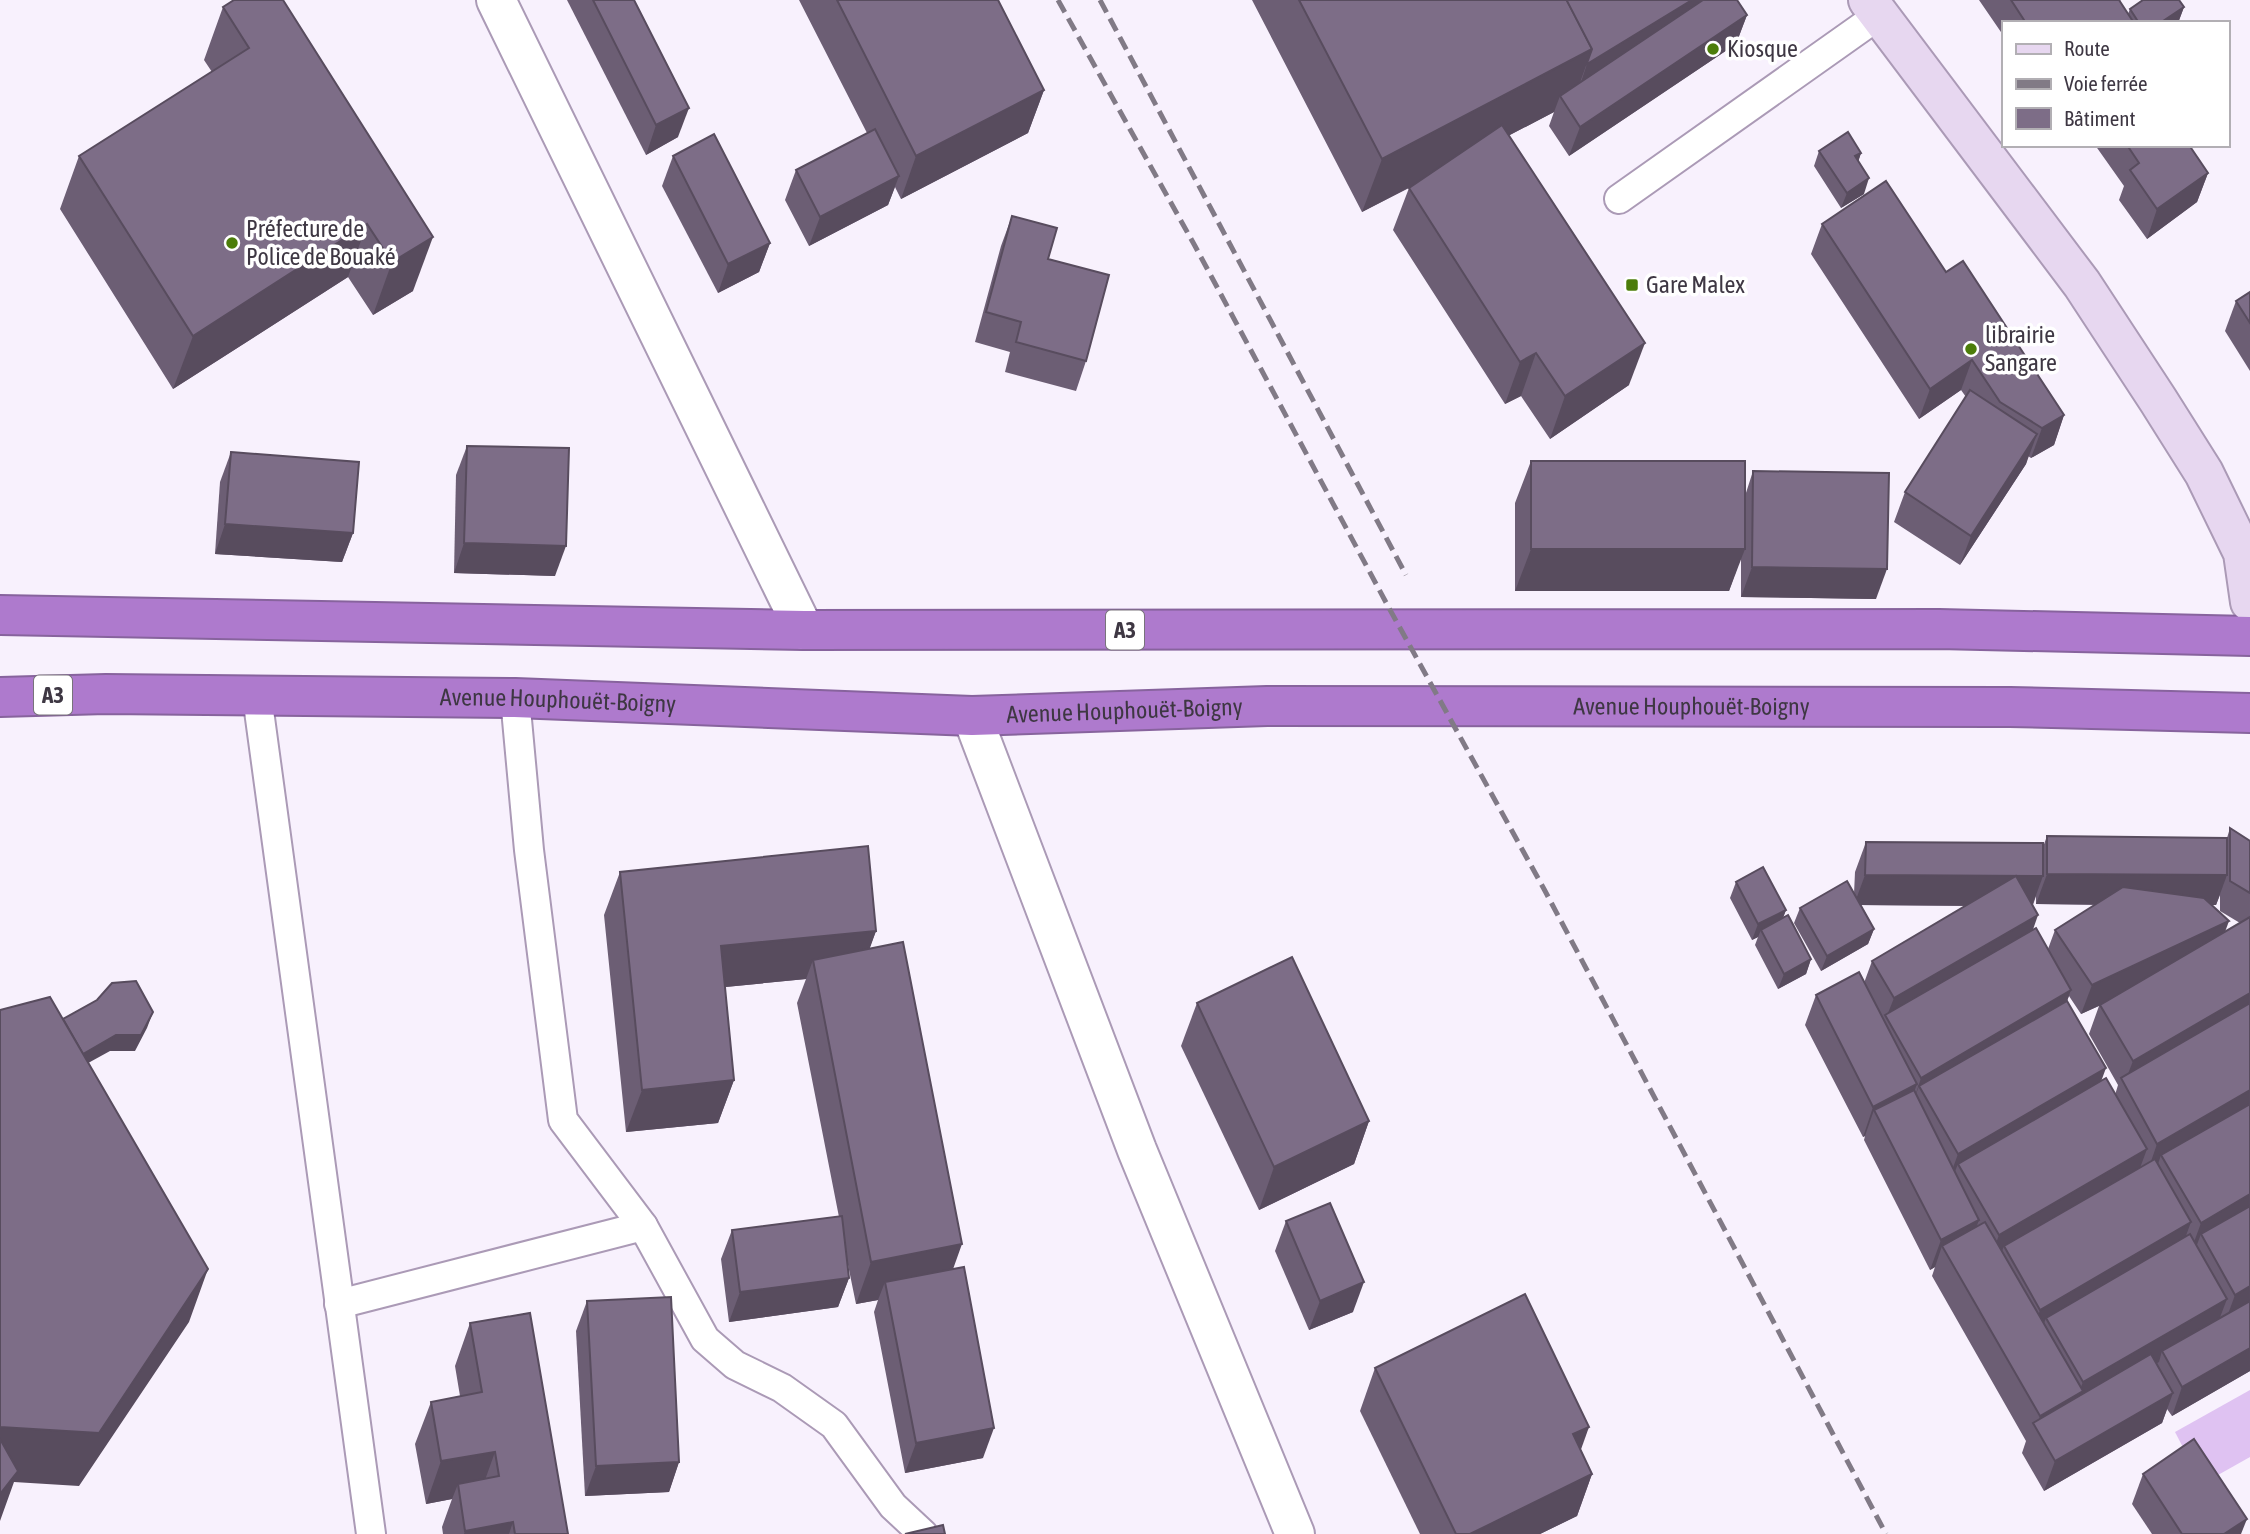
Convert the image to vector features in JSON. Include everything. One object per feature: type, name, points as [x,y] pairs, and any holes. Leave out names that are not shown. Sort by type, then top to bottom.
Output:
[{"type":"highway","name":"A3","points":[[0,615],[804,630],[1898,629],[2250,636]]},
{"type":"highway","name":"Avenue Houphouët-Boigny","points":[[0,697],[106,694],[515,698],[972,716],[1268,706],[2010,707],[2250,713]]},
{"type":"street","points":[[496,0],[804,630]]},
{"type":"street","points":[[1873,7],[2082,284],[2165,410],[2204,473],[2243,553],[2250,602]]},
{"type":"street","points":[[972,716],[1137,1150],[1295,1534]]},
{"type":"lane","points":[[1619,199],[1873,7]]},
{"type":"lane","points":[[257,695],[371,1534]]},
{"type":"lane","points":[[515,698],[529,850],[563,1120],[643,1226],[705,1339],[735,1365],[782,1388],[834,1425],[893,1507],[923,1534]]},
{"type":"lane","points":[[339,1304],[643,1226]]},
{"type":"shaded area","points":[[2250,1390],[2250,1457],[2202,1484],[2175,1432]]},
{"type":"building","name":"Préfecture de Police de Bouaké","points":[[234,0],[283,0],[433,237],[392,262],[367,224],[193,336],[79,156],[249,48],[223,7]]},
{"type":"building","points":[[593,0],[634,0],[689,108],[656,125]]},
{"type":"building","points":[[837,0],[998,0],[1044,90],[916,156]]},
{"type":"building","points":[[1299,0],[1567,0],[1592,49],[1382,159]]},
{"type":"building","points":[[1568,0],[1692,0],[1587,64],[1592,49]]},
{"type":"building","points":[[1703,0],[1737,0],[1747,15],[1580,127],[1560,96]]},
{"type":"building","points":[[2011,0],[2119,0],[2133,21],[2025,21]]},
{"type":"building","points":[[2143,0],[2179,0],[2184,7],[2163,21],[2138,21],[2130,9]]},
{"type":"building","points":[[1502,125],[1645,343],[1565,396],[1536,353],[1520,362],[1409,188]]},
{"type":"building","points":[[875,129],[899,176],[820,217],[796,170]]},
{"type":"building","points":[[1848,132],[1861,153],[1855,156],[1869,178],[1847,193],[1819,151]]},
{"type":"building","points":[[714,134],[770,243],[728,264],[673,156]]},
{"type":"building","points":[[2128,147],[2190,147],[2208,173],[2157,209],[2130,170],[2139,163]]},
{"type":"building","points":[[1886,181],[1946,272],[1963,261],[2064,415],[2042,428],[2000,402],[1972,360],[1930,389],[1822,224]]},
{"type":"building","points":[[1012,216],[1057,228],[1048,259],[1109,275],[1086,361],[1016,342],[1021,322],[986,312]]},
{"type":"building","points":[[2250,292],[2250,323],[2236,301]]},
{"type":"building","points":[[1970,390],[2037,434],[1971,536],[1905,492]]},
{"type":"building","points":[[467,446],[569,448],[566,546],[464,543]]},
{"type":"building","points":[[231,452],[359,462],[353,533],[225,524]]},
{"type":"building","points":[[1531,461],[1745,461],[1745,549],[1531,549]]},
{"type":"building","points":[[1753,471],[1889,473],[1887,569],[1752,567]]},
{"type":"building","points":[[2230,828],[2250,841],[2250,893],[2230,881]]},
{"type":"building","points":[[2047,836],[2227,838],[2227,875],[2047,874]]},
{"type":"building","points":[[1866,842],[2043,843],[2043,876],[1865,875]]},
{"type":"building","points":[[868,846],[876,931],[721,946],[734,1080],[642,1090],[620,872]]},
{"type":"building","points":[[1763,867],[1786,910],[1758,924],[1736,882]]},
{"type":"building","points":[[2016,876],[2038,915],[1894,998],[1872,961]]},
{"type":"building","points":[[1847,881],[1874,929],[1827,956],[1800,908]]},
{"type":"building","points":[[2123,887],[2204,898],[2229,921],[2092,985],[2055,930]]},
{"type":"building","points":[[1788,915],[1811,959],[1784,974],[1761,930]]},
{"type":"building","points":[[2250,917],[2250,993],[2133,1061],[2100,1005]]},
{"type":"building","points":[[2036,928],[2071,990],[1921,1078],[1885,1015]]},
{"type":"building","points":[[903,942],[962,1244],[871,1262],[813,960]]},
{"type":"building","points":[[1292,957],[1369,1121],[1274,1167],[1197,1003]]},
{"type":"building","points":[[1859,972],[1917,1084],[1873,1107],[1816,995]]},
{"type":"building","points":[[136,981],[153,1012],[141,1035],[116,1035],[83,1054],[63,1019],[97,1000],[112,983]]},
{"type":"building","points":[[50,997],[208,1269],[99,1433],[0,1427],[0,1010]]},
{"type":"building","points":[[2067,1001],[2106,1068],[1958,1154],[1919,1086]]},
{"type":"building","points":[[2250,1003],[2250,1090],[2157,1144],[2121,1078]]},
{"type":"building","points":[[2106,1078],[2147,1149],[1999,1235],[1958,1164]]},
{"type":"building","points":[[1914,1090],[1979,1220],[1941,1240],[1874,1110]]},
{"type":"building","points":[[2250,1104],[2250,1194],[2201,1223],[2161,1155]]},
{"type":"building","points":[[2155,1159],[2191,1222],[2040,1310],[2004,1246]]},
{"type":"building","points":[[1330,1203],[1364,1282],[1320,1301],[1286,1221]]},
{"type":"building","points":[[2250,1206],[2250,1286],[2235,1295],[2201,1234]]},
{"type":"building","points":[[842,1216],[849,1278],[740,1292],[732,1230]]},
{"type":"building","points":[[1985,1222],[2083,1391],[2040,1416],[1942,1246]]},
{"type":"building","points":[[2190,1234],[2227,1299],[2083,1382],[2046,1318]]},
{"type":"building","points":[[964,1267],[994,1428],[916,1443],[885,1282]]},
{"type":"building","points":[[1525,1294],[1589,1427],[1573,1434],[1592,1474],[1470,1534],[1456,1534],[1375,1368]]},
{"type":"building","points":[[671,1297],[679,1462],[596,1466],[587,1301]]},
{"type":"building","points":[[2250,1301],[2250,1348],[2182,1387],[2162,1351]]},
{"type":"building","points":[[530,1313],[568,1534],[515,1534],[513,1522],[465,1531],[458,1484],[499,1476],[495,1452],[441,1461],[431,1402],[482,1392],[470,1323]]},
{"type":"building","points":[[2151,1354],[2173,1393],[2055,1461],[2033,1423]]},
{"type":"building","points":[[0,1439],[18,1471],[0,1494]]},
{"type":"building","points":[[2194,1439],[2247,1519],[2224,1534],[2182,1534],[2143,1474]]},
{"type":"building","points":[[943,1525],[945,1534],[905,1534]]},
{"type":"railway","points":[[1058,0],[1195,246],[1389,608],[1544,889],[1886,1534]]},
{"type":"railway","points":[[1100,0],[1406,575]]},
{"type":"place","name":"Kiosque","points":[[1713,49]]},
{"type":"place","name":"Préfecture de Police de Bouaké","points":[[232,243]]},
{"type":"place","name":"Gare Malex","points":[[1632,285]]},
{"type":"place","name":"librairie Sangare","points":[[1971,349]]}]
